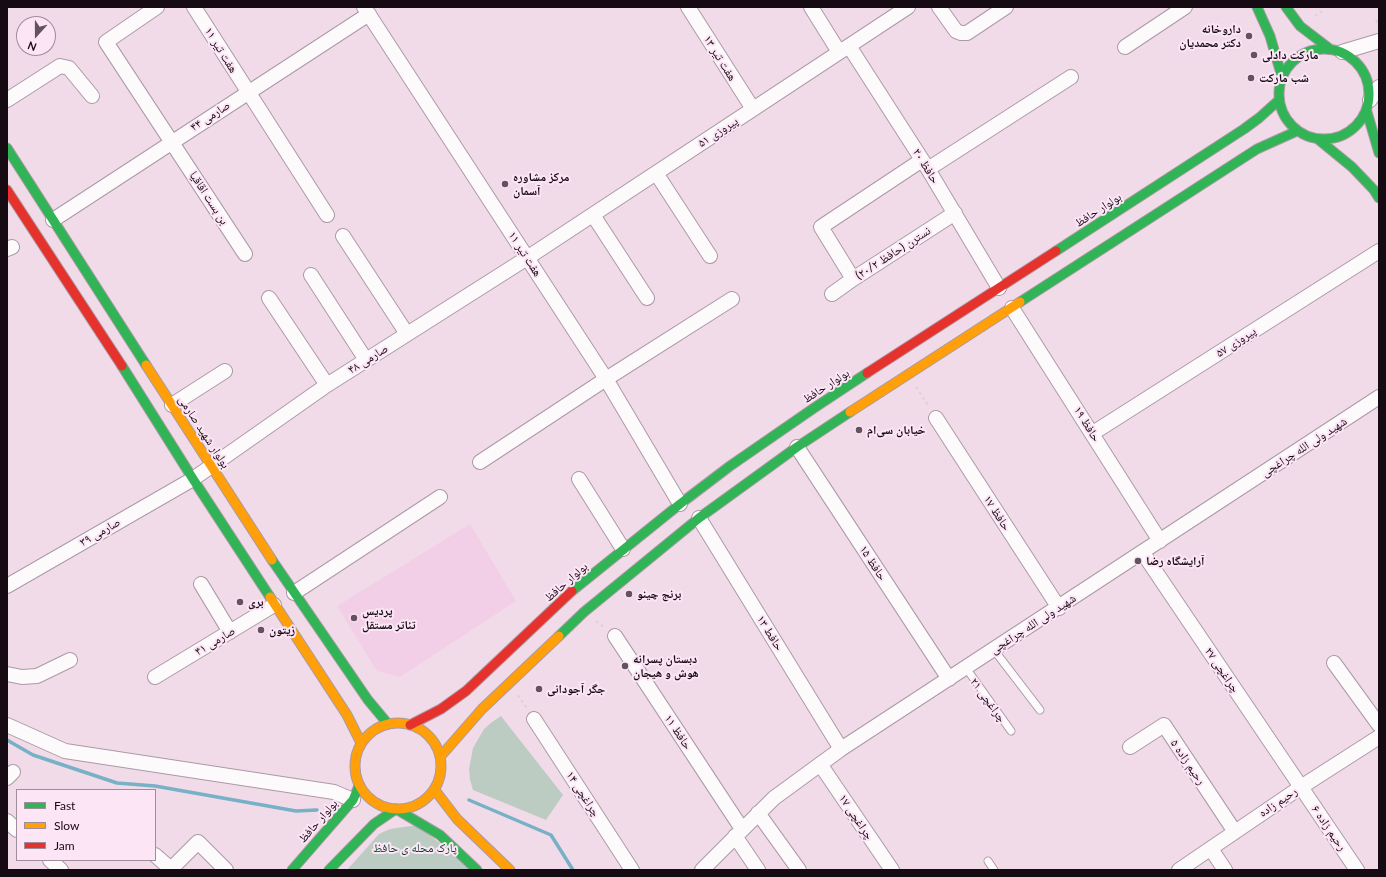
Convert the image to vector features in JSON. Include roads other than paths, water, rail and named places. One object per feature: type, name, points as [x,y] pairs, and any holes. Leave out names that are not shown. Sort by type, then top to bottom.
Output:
[{"type":"main road","points":[[1257,7],[1270,36],[1282,77]]},
{"type":"main road","points":[[1286,7],[1300,26],[1336,51],[1352,58],[1361,67],[1367,77],[1370,88],[1368,106],[1361,122],[1352,131],[1342,137],[1330,140],[1318,140],[1307,137],[1297,131],[1288,122],[1282,112],[1279,100],[1282,77],[1296,58],[1307,52],[1318,49],[1336,51]]},
{"type":"main road","name":"بولوار حافظ","points":[[410,725],[441,709],[466,692],[568,594],[623,549],[730,466],[782,430],[1244,129],[1260,118],[1279,100]]},
{"type":"main road","points":[[1368,106],[1376,146],[1379,153]]},
{"type":"main road","points":[[440,756],[482,709],[584,612],[699,518],[797,447],[1257,149],[1297,131]]},
{"type":"main road","points":[[1318,140],[1352,167],[1374,190],[1379,198]]},
{"type":"main road","name":"بولوار شهید صارمی","points":[[7,148],[294,592],[368,700],[388,724]]},
{"type":"main road","points":[[7,190],[142,397],[274,605],[347,715],[361,743]]},
{"type":"main road","points":[[399,723],[410,725],[421,730],[436,746],[440,756],[440,773],[434,789],[427,798],[418,804],[407,808],[396,809],[385,807],[374,802],[359,786],[354,764],[356,753],[368,734],[378,728],[388,724],[399,723]]},
{"type":"main road","name":"بولوار حافظ","points":[[292,870],[353,800],[359,786]]},
{"type":"main road","points":[[434,789],[457,819],[510,870]]},
{"type":"main road","points":[[329,870],[374,824],[396,809]]},
{"type":"main road","points":[[396,809],[440,835],[477,870]]},
{"type":"street","name":"بن بست اقاقیا","points":[[157,7],[106,42],[245,254]]},
{"type":"street","name":"هفت تیر ۱۱","points":[[194,7],[328,215]]},
{"type":"street","name":"هفت تیر ۱۳","points":[[688,7],[753,109]]},
{"type":"street","name":"حافظ ۲۰","points":[[811,7],[844,49],[926,164],[999,288]]},
{"type":"street","name":"پیروزی ۵۱","points":[[527,258],[908,7]]},
{"type":"street","points":[[939,7],[956,31],[967,33],[1006,7]]},
{"type":"street","points":[[1125,47],[1185,7]]},
{"type":"street","name":"صارمی ۴۴","points":[[53,220],[248,92],[368,10]]},
{"type":"street","name":"هفت تیر ۱۱","points":[[368,10],[606,379],[680,504]]},
{"type":"street","points":[[1336,51],[1379,41]]},
{"type":"street","points":[[7,100],[60,66],[69,68],[92,96]]},
{"type":"street","points":[[853,279],[821,227],[1071,77]]},
{"type":"street","points":[[1368,106],[1379,87]]},
{"type":"street","points":[[656,173],[710,256]]},
{"type":"street","name":"نسترن (حافظ ۲۰/۲)","points":[[832,294],[955,213]]},
{"type":"street","points":[[593,215],[647,298]]},
{"type":"street","points":[[343,236],[407,334]]},
{"type":"street","name":"پیروزی ۵۷","points":[[1092,433],[1379,251]]},
{"type":"street","name":"صارمی ۴۸","points":[[212,466],[366,360],[527,258]]},
{"type":"street","points":[[311,275],[366,360]]},
{"type":"street","points":[[269,298],[327,386]]},
{"type":"street","points":[[480,462],[606,379],[732,299]]},
{"type":"street","name":"حافظ ۱۹","points":[[1012,308],[1160,541]]},
{"type":"street","points":[[172,405],[225,371]]},
{"type":"street","name":"شهید ولی الله چراغچی","points":[[708,868],[739,832],[774,798],[841,749],[1059,608],[1379,397]]},
{"type":"street","name":"حافظ ۱۷","points":[[936,418],[1059,608]]},
{"type":"street","name":"حافظ ۱۵","points":[[797,447],[949,679]]},
{"type":"street","name":"صارمی ۳۹","points":[[7,585],[193,479],[212,466]]},
{"type":"street","points":[[579,479],[623,549]]},
{"type":"street","points":[[294,592],[440,497]]},
{"type":"street","name":"حافط ۱۳","points":[[699,518],[841,749]]},
{"type":"street","name":"چراغچی ۲۷","points":[[1143,553],[1301,787]]},
{"type":"street","points":[[201,584],[230,632]]},
{"type":"street","name":"صارمی ۴۱","points":[[155,677],[274,605]]},
{"type":"street","name":"حافظ ۱۱","points":[[615,636],[739,832],[758,870]]},
{"type":"street","points":[[7,674],[22,677],[37,676],[70,660]]},
{"type":"street","points":[[1334,663],[1379,725]]},
{"type":"street","name":"چراغچی ۱۴","points":[[534,719],[632,870]]},
{"type":"street","points":[[7,725],[65,751],[334,792],[353,800]]},
{"type":"street","name":"رحیم زاده ۵","points":[[1130,747],[1164,725],[1235,832]]},
{"type":"street","name":"رحیم زاده","points":[[1179,870],[1301,787],[1379,737]]},
{"type":"street","name":"چراغچی ۱۷","points":[[820,764],[892,870]]},
{"type":"street","name":"رحیم زاده ۶","points":[[1301,787],[1357,870]]},
{"type":"street","points":[[758,813],[799,870]]},
{"type":"street","points":[[7,821],[16,829]]},
{"type":"street","points":[[156,856],[171,869],[198,842],[226,870]]},
{"type":"street","points":[[1211,848],[1226,870]]},
{"type":"street","points":[[51,861],[61,870]]},
{"type":"lane","points":[[994,650],[1040,710]]},
{"type":"lane","name":"چراغچی ۲۱","points":[[966,668],[1011,731]]},
{"type":"lane","points":[[988,861],[994,870]]},
{"type":"waterway","points":[[7,740],[33,755],[117,783],[155,786],[296,811],[317,810]]},
{"type":"waterway","points":[[469,800],[551,835],[573,870]]},
{"type":"place","name":"داروخانه دکتر محمدیان","points":[[1249,36]]},
{"type":"place","name":"مارکت دادلی","points":[[1254,55]]},
{"type":"place","name":"شب مارکت","points":[[1251,78]]},
{"type":"place","name":"مرکز مشاوره آسمان","points":[[505,184]]},
{"type":"place","name":"خیابان سی‌ام","points":[[859,430]]},
{"type":"place","name":"آرایشگاه رضا","points":[[1138,561]]},
{"type":"place","name":"برنج چینو","points":[[629,594]]},
{"type":"place","name":"بری","points":[[240,602]]},
{"type":"place","name":"پردیس تئاتر مستقل","points":[[354,618]]},
{"type":"place","name":"زیتون","points":[[261,630]]},
{"type":"place","name":"دبستان پسرانه هوش و هیجان","points":[[625,666]]},
{"type":"place","name":"جگر آجودانی","points":[[539,689]]},
{"type":"park label","name":"پارک محله ی حافظ","points":[[415,848]]}]
